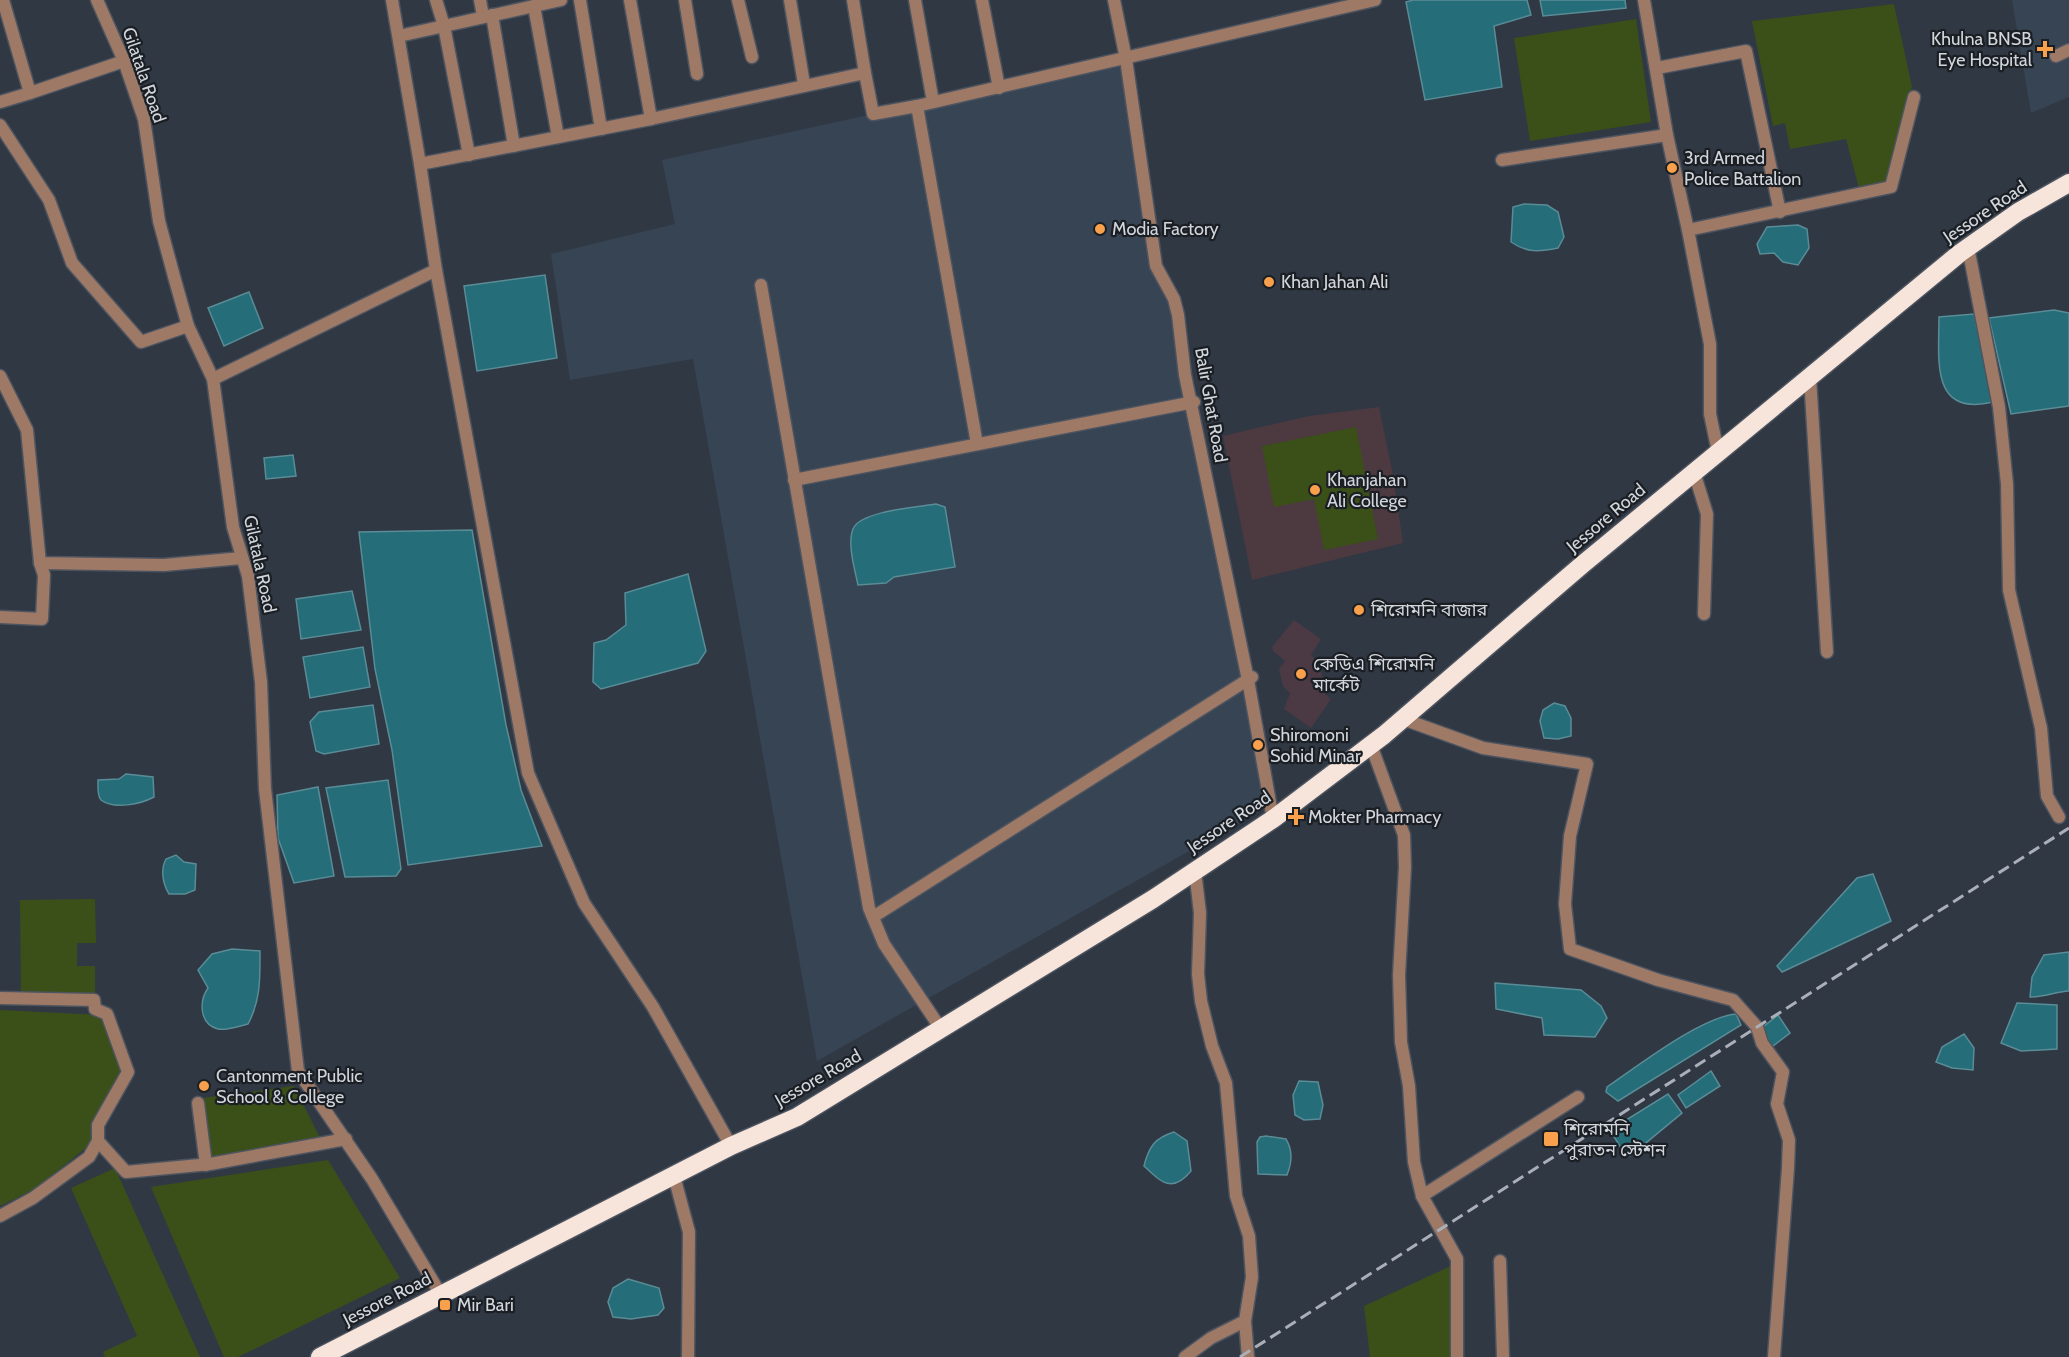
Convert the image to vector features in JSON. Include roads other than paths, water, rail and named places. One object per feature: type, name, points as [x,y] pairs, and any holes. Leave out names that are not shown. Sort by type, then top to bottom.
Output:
[{"type":"highway","name":"Jessore Road","points":[[320,1357],[731,1146],[797,1117],[1195,871],[1274,818],[1403,719],[1694,472],[1968,247],[2018,212],[2069,183]]},
{"type":"street","points":[[3,0],[30,93]]},
{"type":"street","name":"Gilatala Road","points":[[98,0],[124,61],[144,119],[159,221],[188,326],[213,379],[232,527],[248,576],[261,682],[265,789],[298,1071],[346,1139],[441,1295]]},
{"type":"street","points":[[392,0],[436,270],[528,773],[584,903],[653,1007],[731,1146]]},
{"type":"street","points":[[436,0],[444,26],[469,155]]},
{"type":"street","points":[[480,0],[488,16],[514,146]]},
{"type":"street","points":[[399,36],[488,16],[529,4],[561,0]]},
{"type":"street","points":[[580,0],[601,129]]},
{"type":"street","points":[[630,0],[651,119]]},
{"type":"street","points":[[685,0],[697,74]]},
{"type":"street","points":[[738,0],[752,57]]},
{"type":"street","points":[[790,0],[804,84]]},
{"type":"street","points":[[854,0],[873,114],[917,106],[1375,0]]},
{"type":"street","points":[[915,0],[933,102]]},
{"type":"street","points":[[982,0],[999,87]]},
{"type":"street","name":"Balir Ghat Road","points":[[1116,0],[1128,58],[1159,264],[1178,297],[1192,402],[1250,678],[1274,818]]},
{"type":"street","points":[[1644,0],[1657,68],[1666,135],[1688,230],[1710,344],[1710,414],[1718,452]]},
{"type":"street","points":[[529,4],[558,137]]},
{"type":"street","points":[[2056,56],[2069,50]]},
{"type":"street","points":[[1657,68],[1746,51],[1780,212]]},
{"type":"street","points":[[0,102],[124,61]]},
{"type":"street","points":[[420,164],[651,119],[804,84],[866,73]]},
{"type":"street","points":[[1688,230],[1891,187],[1914,97]]},
{"type":"street","points":[[917,106],[976,444]]},
{"type":"street","points":[[0,125],[49,200],[72,263],[141,342],[188,326]]},
{"type":"street","points":[[1502,160],[1666,135]]},
{"type":"street","points":[[1968,247],[1999,407],[2007,484],[2009,590],[2041,728],[2047,796],[2059,817]]},
{"type":"street","points":[[213,379],[436,270]]},
{"type":"street","points":[[761,285],[855,843],[873,918],[884,944],[941,1029]]},
{"type":"street","points":[[0,376],[27,430],[39,563],[44,575],[42,619],[0,617]]},
{"type":"street","points":[[1810,377],[1827,652]]},
{"type":"street","points":[[794,480],[1192,402]]},
{"type":"street","points":[[1694,472],[1707,514],[1704,614]]},
{"type":"street","points":[[39,563],[164,565],[242,558]]},
{"type":"street","points":[[873,918],[1250,678]]},
{"type":"street","points":[[1403,719],[1483,748],[1587,764],[1569,847],[1565,904],[1570,949],[1658,980],[1733,1000],[1757,1027],[1762,1043],[1783,1072],[1777,1104],[1789,1140],[1774,1357]]},
{"type":"street","points":[[1371,745],[1404,835],[1405,867],[1399,975],[1401,1042],[1409,1086],[1414,1162],[1422,1196],[1457,1259],[1457,1357]]},
{"type":"street","points":[[1195,871],[1200,913],[1198,974],[1201,1001],[1212,1046],[1226,1083],[1236,1196],[1249,1236],[1252,1277],[1245,1321],[1248,1357]]},
{"type":"street","points":[[0,998],[94,1000],[95,1009],[107,1014],[128,1071],[98,1125],[98,1141],[89,1157],[33,1198],[0,1216]]},
{"type":"street","points":[[1422,1196],[1578,1097]]},
{"type":"street","points":[[198,1103],[206,1165]]},
{"type":"street","points":[[98,1141],[126,1172],[206,1165],[346,1139]]},
{"type":"street","points":[[674,1176],[689,1232],[688,1357]]},
{"type":"street","points":[[1500,1262],[1503,1357]]},
{"type":"street","points":[[1185,1357],[1211,1338],[1245,1321]]},
{"type":"water","points":[[1413,0],[1527,0],[1531,15],[1494,26],[1502,87],[1425,100],[1406,2]]},
{"type":"water","points":[[1540,0],[1625,0],[1626,8],[1543,16]]},
{"type":"water","points":[[1524,204],[1547,205],[1558,212],[1564,237],[1558,248],[1533,251],[1511,242],[1513,207]]},
{"type":"water","points":[[1798,225],[1807,229],[1809,248],[1798,265],[1783,262],[1774,253],[1760,254],[1757,244],[1767,227]]},
{"type":"water","points":[[545,275],[557,358],[477,371],[464,286]]},
{"type":"water","points":[[249,292],[263,328],[224,346],[208,308]]},
{"type":"water","points":[[2054,310],[2069,313],[2069,406],[2011,414],[1989,318]]},
{"type":"water","points":[[1974,314],[1993,402],[1973,404],[1958,401],[1948,393],[1942,381],[1939,367],[1939,317]]},
{"type":"water","points":[[293,455],[296,476],[266,479],[264,458]]},
{"type":"water","points":[[936,504],[945,507],[955,567],[894,577],[886,583],[858,585],[852,557],[851,535],[858,523],[866,518],[890,511]]},
{"type":"water","points":[[472,530],[506,725],[521,790],[542,846],[408,865],[392,750],[375,669],[359,532]]},
{"type":"water","points":[[688,574],[706,651],[698,663],[601,689],[593,682],[594,643],[606,640],[626,625],[625,593]]},
{"type":"water","points":[[352,591],[361,630],[301,639],[296,599]]},
{"type":"water","points":[[363,647],[370,687],[310,698],[303,657]]},
{"type":"water","points":[[1554,703],[1565,706],[1571,718],[1571,736],[1558,739],[1544,738],[1540,721],[1543,710]]},
{"type":"water","points":[[373,705],[379,744],[324,754],[316,751],[310,722],[319,712]]},
{"type":"water","points":[[126,774],[153,777],[154,797],[128,805],[113,805],[101,800],[98,793],[98,780],[119,779]]},
{"type":"water","points":[[388,780],[401,869],[396,876],[345,877],[326,788]]},
{"type":"water","points":[[318,787],[334,876],[294,883],[278,838],[277,795]]},
{"type":"water","points":[[176,855],[184,862],[196,864],[195,890],[185,894],[169,894],[165,886],[163,868],[166,859]]},
{"type":"water","points":[[1873,874],[1891,921],[1782,972],[1777,966],[1857,878]]},
{"type":"water","points":[[232,949],[260,951],[258,997],[248,1024],[229,1029],[218,1029],[207,1022],[202,1012],[203,999],[208,988],[198,970],[212,954]]},
{"type":"water","points":[[2069,952],[2069,991],[2030,997],[2032,977],[2044,955]]},
{"type":"water","points":[[1495,983],[1581,990],[1601,1006],[1607,1018],[1595,1037],[1544,1035],[1542,1018],[1496,1009]]},
{"type":"water","points":[[2017,1003],[2057,1005],[2057,1049],[2021,1051],[2001,1043]]},
{"type":"water","points":[[1736,1014],[1741,1025],[1618,1101],[1606,1092],[1607,1087],[1688,1033],[1722,1017]]},
{"type":"water","points":[[1778,1015],[1790,1033],[1773,1046],[1769,1044],[1763,1027]]},
{"type":"water","points":[[1964,1034],[1974,1048],[1973,1070],[1952,1068],[1936,1062],[1942,1047]]},
{"type":"water","points":[[1711,1071],[1720,1086],[1686,1108],[1678,1095]]},
{"type":"water","points":[[1299,1081],[1318,1082],[1323,1105],[1320,1119],[1304,1120],[1295,1115],[1293,1095]]},
{"type":"water","points":[[1668,1094],[1682,1113],[1630,1156],[1624,1153],[1610,1130]]},
{"type":"water","points":[[1174,1132],[1187,1141],[1191,1171],[1184,1178],[1172,1184],[1161,1181],[1144,1166],[1148,1153],[1157,1140]]},
{"type":"water","points":[[1260,1137],[1286,1139],[1291,1157],[1287,1175],[1258,1174],[1257,1142]]},
{"type":"water","points":[[628,1279],[659,1288],[664,1308],[658,1315],[631,1319],[613,1317],[608,1302],[613,1288]]},
{"type":"railway","points":[[1240,1357],[2069,828]]},
{"type":"place","name":"Khulna BNSB Eye Hospital","points":[[2045,49]]},
{"type":"place","name":"3rd Armed Police Battalion","points":[[1672,168]]},
{"type":"place","name":"Modia Factory","points":[[1100,229]]},
{"type":"place","name":"Khan Jahan Ali","points":[[1269,282]]},
{"type":"place","name":"Khanjahan Ali College","points":[[1315,490]]},
{"type":"place","name":"শিরোমনি বাজার","points":[[1359,610]]},
{"type":"place","name":"কেডিএ শিরোমনি মার্কেট","points":[[1301,674]]},
{"type":"place","name":"Shiromoni Sohid Minar","points":[[1258,745]]},
{"type":"place","name":"Mokter Pharmacy","points":[[1296,817]]},
{"type":"place","name":"Cantonment Public School & College","points":[[204,1086]]},
{"type":"place","name":"শিরোমনি পুরাতন স্টেশন","points":[[1551,1139]]},
{"type":"place","name":"Mir Bari","points":[[445,1305]]}]
